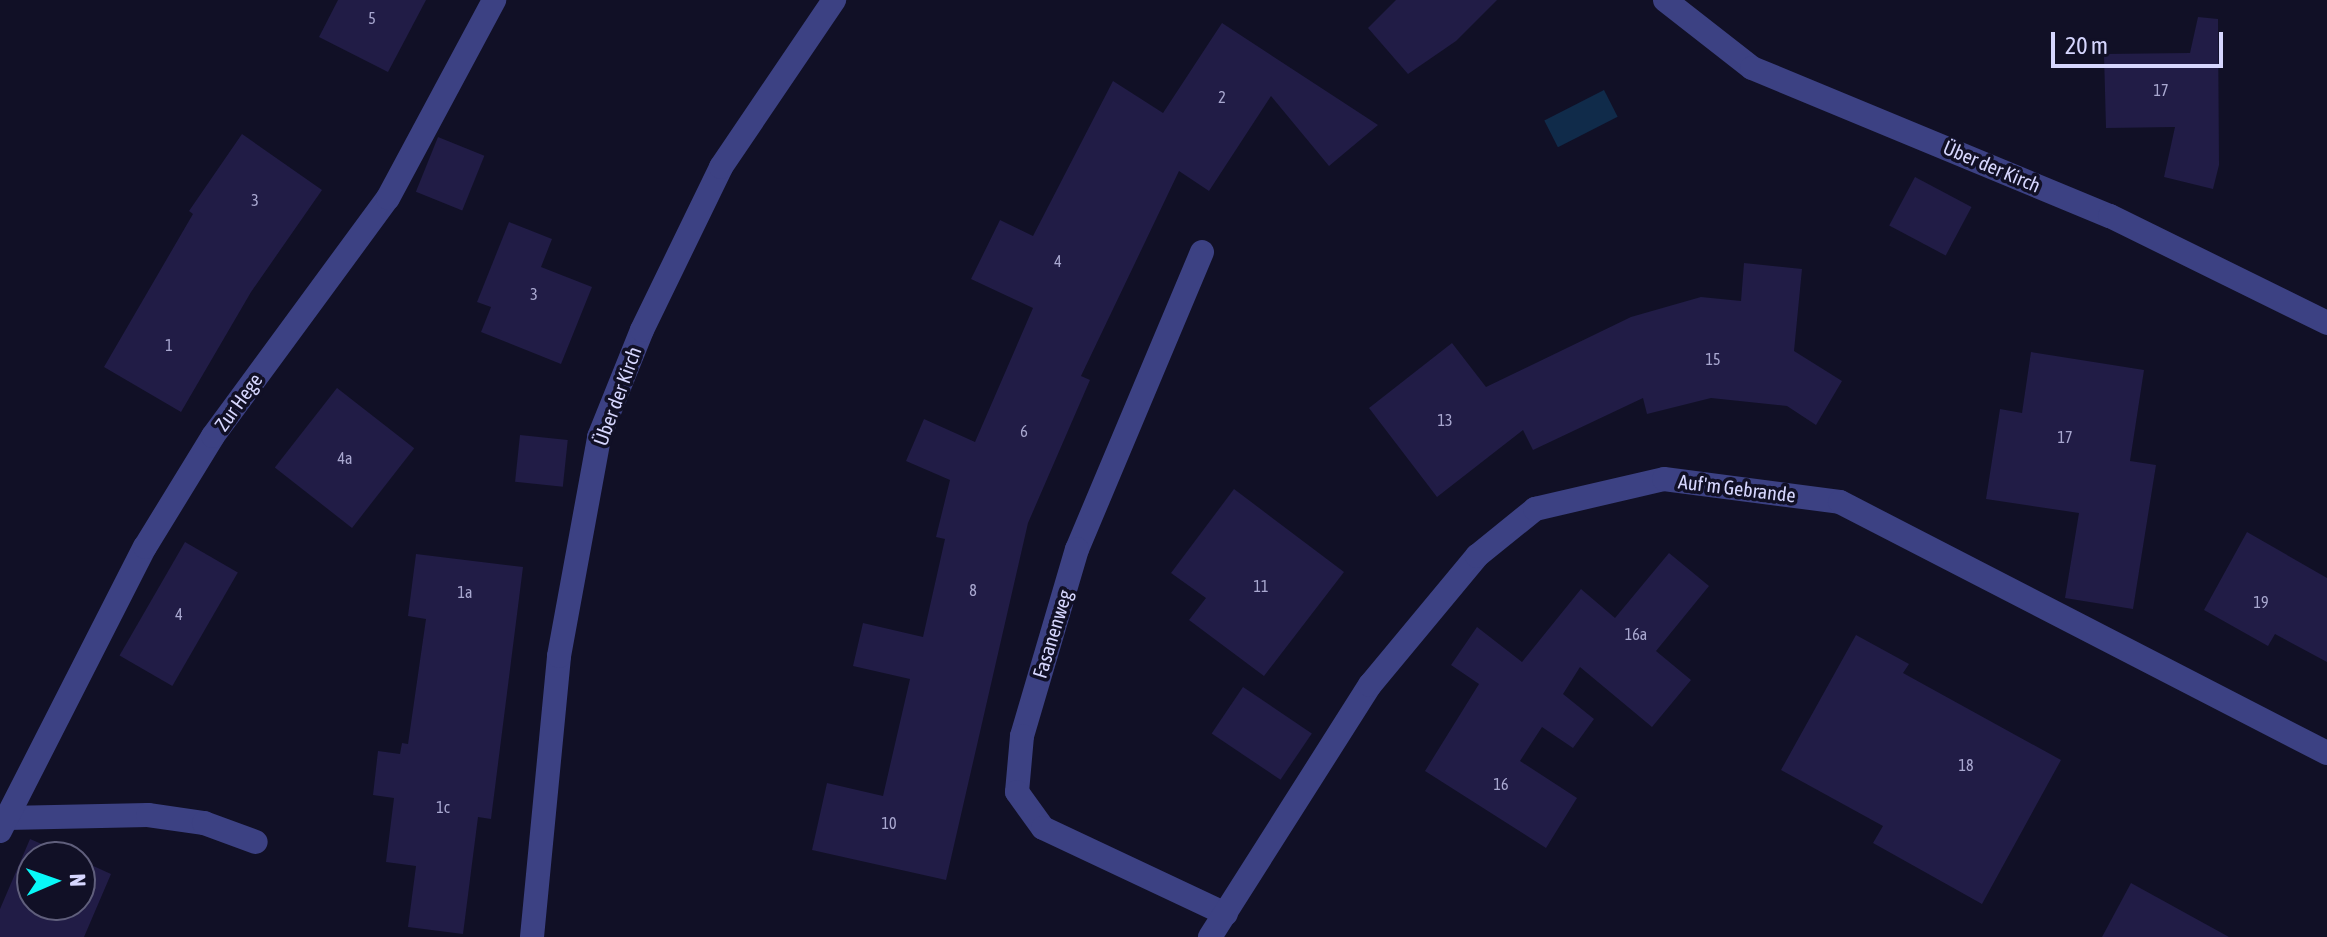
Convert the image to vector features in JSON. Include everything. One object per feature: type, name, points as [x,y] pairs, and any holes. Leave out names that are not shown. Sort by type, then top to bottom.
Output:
[{"type":"street","name":"Zur Hege","points":[[3,825],[145,547],[213,436],[388,198],[494,0]]},
{"type":"street","name":"Über der Kirch","points":[[532,937],[559,656],[599,437],[642,330],[721,167],[834,0]]},
{"type":"street","name":"Über der Kirch","points":[[1665,0],[1752,68],[2110,216],[2327,323]]},
{"type":"street","name":"Fasanenweg","points":[[1202,252],[1077,549],[1016,765],[1017,792],[1043,828],[1226,914]]},
{"type":"street","name":"Auf'm Gebrande","points":[[1210,937],[1370,685],[1477,556],[1535,509],[1664,479],[1840,502],[2327,753]]},
{"type":"street","name":"Zur Hege","points":[[3,825],[148,815],[204,823],[256,842]]},
{"type":"water","points":[[1604,90],[1618,117],[1558,147],[1544,120]]},
{"type":"building","points":[[338,0],[426,0],[388,72],[319,37]]},
{"type":"building","points":[[1396,0],[1497,0],[1456,41],[1408,74],[1368,28]]},
{"type":"building","points":[[2198,17],[2218,19],[2219,165],[2213,189],[2164,177],[2175,127],[2106,128],[2104,54],[2190,53]]},
{"type":"building","points":[[1222,23],[1378,125],[1329,166],[1271,96],[1209,191],[1179,171],[1081,376],[1090,380],[1028,523],[946,880],[812,850],[827,783],[883,796],[910,679],[853,666],[863,623],[923,637],[945,539],[936,537],[950,480],[906,461],[924,419],[975,442],[1033,308],[971,279],[1000,220],[1033,236],[1113,81],[1163,113]]},
{"type":"building","points":[[242,134],[322,190],[251,292],[181,412],[104,367],[193,214],[189,211]]},
{"type":"building","points":[[438,137],[484,156],[462,210],[416,192]]},
{"type":"building","points":[[1915,177],[1972,207],[1946,256],[1889,226]]},
{"type":"building","points":[[509,222],[552,239],[541,267],[592,287],[561,364],[481,332],[491,307],[477,302]]},
{"type":"building","points":[[1744,263],[1802,269],[1794,351],[1842,381],[1816,425],[1787,406],[1711,398],[1647,414],[1643,398],[1533,450],[1523,430],[1437,497],[1369,408],[1452,343],[1486,387],[1631,317],[1701,297],[1741,301]]},
{"type":"building","points":[[2031,352],[2144,370],[2130,461],[2156,465],[2133,609],[2065,598],[2079,513],[1986,499],[2000,409],[2022,413]]},
{"type":"building","points":[[337,388],[414,448],[352,528],[275,468]]},
{"type":"building","points":[[520,435],[568,440],[563,487],[515,482]]},
{"type":"building","points":[[1234,489],[1344,572],[1264,676],[1189,620],[1206,598],[1171,573]]},
{"type":"building","points":[[2247,532],[2327,578],[2327,662],[2275,634],[2268,646],[2204,610]]},
{"type":"building","points":[[185,542],[238,572],[172,686],[120,655]]},
{"type":"building","points":[[1669,553],[1709,586],[1656,651],[1691,680],[1652,727],[1580,667],[1563,694],[1594,719],[1573,748],[1542,727],[1520,761],[1577,798],[1546,848],[1425,771],[1479,684],[1451,665],[1477,627],[1522,662],[1581,589],[1615,618]]},
{"type":"building","points":[[416,554],[523,567],[491,819],[478,817],[463,934],[408,927],[416,866],[386,862],[394,798],[373,795],[378,751],[400,754],[402,743],[408,744],[426,619],[408,616]]},
{"type":"building","points":[[1856,635],[1909,664],[1903,673],[2061,760],[1982,904],[1873,843],[1883,826],[1781,770]]},
{"type":"building","points":[[1243,687],[1312,733],[1280,780],[1212,733]]},
{"type":"building","points":[[96,867],[111,874],[96,909]]},
{"type":"building","points":[[16,872],[16,921],[91,921],[84,937],[0,937],[0,909]]},
{"type":"building","points":[[2131,883],[2229,937],[2102,937]]}]
